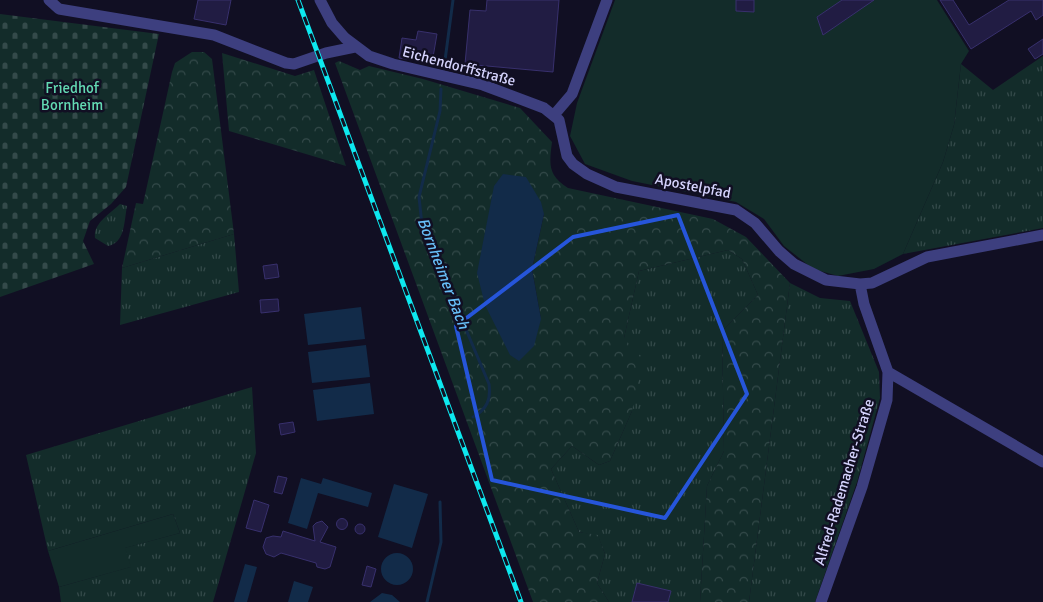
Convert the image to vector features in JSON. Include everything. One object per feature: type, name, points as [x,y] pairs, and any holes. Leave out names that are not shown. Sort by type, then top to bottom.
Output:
[{"type":"street","points":[[49,0],[59,8],[214,35],[286,63],[294,64],[326,53],[355,47]]},
{"type":"street","name":"Eichendorffstraße","points":[[320,0],[332,23],[355,47],[369,56],[393,64],[497,90],[544,108],[554,115]]},
{"type":"street","points":[[554,115],[572,94],[607,0]]},
{"type":"street","name":"Apostelpfad","points":[[554,115],[561,126],[567,156],[573,164],[587,174],[616,187],[736,210],[755,223],[779,251],[809,273],[834,282],[860,284],[879,280],[927,257],[1043,235]]},
{"type":"street","name":"Alfred-Rademacher-Straße","points":[[821,602],[862,487],[887,400],[888,372],[864,304],[860,284]]},
{"type":"street","points":[[888,372],[1043,462]]},
{"type":"highlighted area","points":[[678,215],[747,394],[665,518],[492,480],[456,326],[573,237]]},
{"type":"green space","points":[[615,0],[937,0],[969,51],[961,64],[954,125],[943,162],[903,254],[874,269],[838,276],[813,269],[784,246],[764,219],[736,202],[632,181],[585,164],[570,136],[577,103]]},
{"type":"green space","name":"Friedhof Bornheim","points":[[0,14],[159,34],[126,187],[111,204],[90,221],[83,241],[94,264],[0,297]]},
{"type":"green space","points":[[192,52],[204,52],[212,59],[234,234],[122,268],[136,203],[143,204],[172,72],[175,63]]},
{"type":"green space","points":[[222,53],[295,76],[314,70],[346,166],[229,131]]},
{"type":"green space","points":[[1043,56],[1043,228],[903,254],[943,162],[954,125],[961,64],[993,90]]},
{"type":"green space","points":[[339,61],[360,70],[369,66],[423,79],[520,108],[552,142],[551,169],[557,179],[568,188],[713,219],[746,237],[790,283],[749,602],[700,602],[707,486],[724,451],[722,331],[758,295],[742,259],[728,250],[639,271],[624,338],[642,359],[632,411],[610,461],[599,465],[572,446],[551,469],[579,532],[598,535],[605,554],[597,583],[609,602],[533,602],[335,63]],"holes":[[[503,174],[544,214],[532,269],[541,319]]]},
{"type":"green space","points":[[120,204],[127,206],[123,231],[118,241],[108,246],[95,238],[95,233],[99,223]]},
{"type":"green space","points":[[234,234],[239,292],[120,325],[122,268]]},
{"type":"green space","points":[[728,250],[742,259],[758,295],[722,331],[724,451],[707,486],[700,602],[609,602],[597,583],[605,554],[598,536],[579,532],[551,469],[572,446],[599,465],[610,461],[632,411],[624,338],[639,271]]},
{"type":"green space","points":[[790,283],[820,298],[850,301],[879,372],[880,398],[857,482],[815,602],[749,602]]},
{"type":"green space","points":[[252,387],[256,453],[213,602],[61,602],[59,587],[130,567],[124,548],[180,533],[173,514],[48,551],[26,455]]},
{"type":"green space","points":[[173,514],[180,533],[125,548],[131,567],[59,587],[48,551]]},
{"type":"water","points":[[503,174],[526,177],[541,202],[544,214],[532,269],[541,319],[534,346],[519,361],[510,355],[485,305],[477,273],[494,186]]},
{"type":"water","points":[[361,307],[365,339],[308,345],[304,314]]},
{"type":"water","points":[[366,345],[370,377],[312,383],[308,352]]},
{"type":"water","points":[[370,383],[374,414],[317,421],[313,390]]},
{"type":"water","points":[[301,478],[321,484],[323,478],[372,493],[368,507],[318,493],[307,529],[288,523]]},
{"type":"water","points":[[394,484],[428,494],[412,548],[378,537]]},
{"type":"water","points":[[397,553],[403,554],[408,558],[412,563],[412,575],[408,580],[403,584],[397,585],[391,584],[386,580],[382,575],[381,569],[382,563],[386,558],[391,554]]},
{"type":"water","points":[[245,564],[257,567],[247,602],[234,602]]},
{"type":"water","points":[[294,581],[313,587],[308,602],[288,602]]},
{"type":"water","points":[[382,593],[392,595],[400,602],[370,602]]},
{"type":"building","points":[[198,0],[231,0],[226,25],[194,19]]},
{"type":"building","points":[[487,0],[559,0],[553,72],[465,64],[470,10],[486,11]]},
{"type":"building","points":[[736,0],[754,0],[754,12],[736,11]]},
{"type":"building","points":[[842,0],[874,0],[823,35],[817,17]]},
{"type":"building","points":[[940,0],[953,0],[969,25],[1009,0],[1043,0],[1043,15],[1036,20],[1031,11],[971,49]]},
{"type":"building","points":[[418,31],[437,34],[432,63],[399,58],[402,38],[416,40]]},
{"type":"building","points":[[1043,39],[1043,54],[1035,59],[1028,49]]},
{"type":"building","points":[[277,264],[279,277],[265,279],[263,266]]},
{"type":"building","points":[[278,299],[279,311],[261,313],[260,300]]},
{"type":"building","points":[[293,422],[295,432],[281,435],[279,424]]},
{"type":"building","points":[[278,476],[287,478],[282,494],[274,492]]},
{"type":"building","points":[[254,500],[269,505],[261,532],[246,528]]},
{"type":"building","points":[[342,518],[348,524],[342,530],[336,524]]},
{"type":"building","points":[[322,521],[328,527],[320,542],[336,547],[330,567],[325,569],[317,567],[316,563],[281,553],[274,557],[266,554],[263,547],[266,538],[273,536],[281,537],[283,531],[315,541],[313,526]]},
{"type":"building","points":[[358,524],[362,524],[365,529],[364,533],[358,534],[355,531],[355,527]]},
{"type":"building","points":[[367,566],[376,569],[371,587],[362,585]]},
{"type":"building","points":[[637,583],[671,591],[668,602],[632,602]]},
{"type":"waterway","name":"Bornheimer Bach","points":[[444,68],[453,0]]},
{"type":"waterway","name":"Bornheimer Bach","points":[[441,89],[440,111],[419,197],[422,225],[489,384],[487,404],[482,411],[473,417]]},
{"type":"waterway","name":"Bornheimer Bach","points":[[427,602],[441,542],[440,502]]},
{"type":"railway","points":[[298,0],[521,602]]}]
